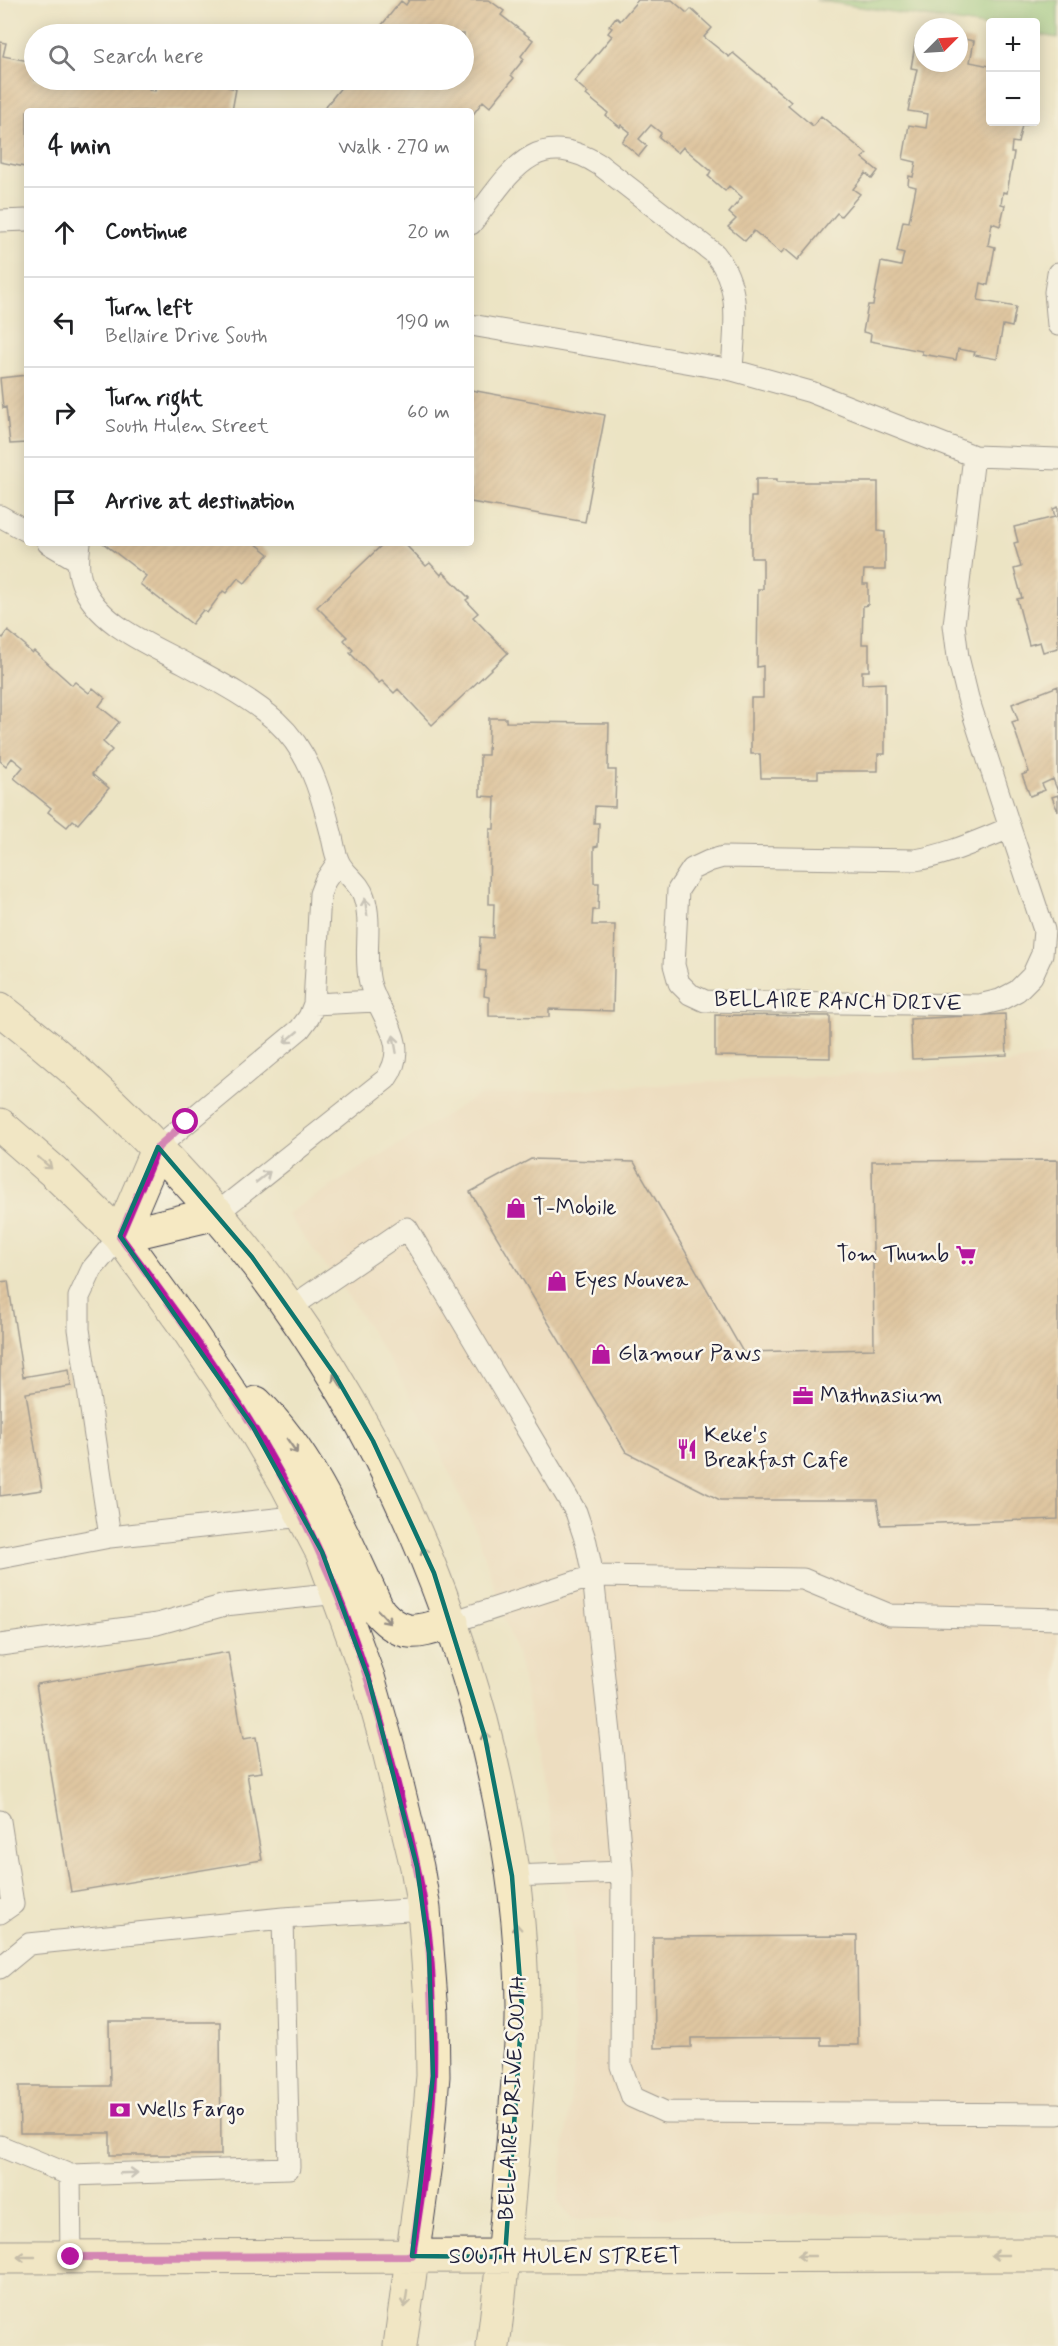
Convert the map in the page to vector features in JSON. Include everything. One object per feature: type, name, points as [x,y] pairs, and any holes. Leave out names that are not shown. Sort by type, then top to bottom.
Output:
[{"type":"main road","name":"BELLAIRE DRIVE SOUTH","points":[[0,1009],[56,1052],[158,1147],[217,1213],[290,1308],[335,1375],[373,1441],[434,1573],[452,1622],[486,1737],[503,1811],[512,1876],[522,2008],[505,2257],[493,2346]]},
{"type":"main road","points":[[4,1137],[54,1172],[120,1236],[220,1377],[266,1448],[303,1516],[338,1593],[368,1677],[417,1867],[424,1909],[431,1993],[433,2076],[426,2156],[400,2346]]},
{"type":"main road","points":[[120,1236],[158,1147]]},
{"type":"main road","points":[[120,1236],[217,1213]]},
{"type":"main road","points":[[220,1377],[255,1402],[273,1419],[291,1443],[333,1515],[379,1612],[387,1622],[411,1633],[452,1622]]},
{"type":"main road","name":"SOUTH HULEN STREET","points":[[0,2257],[1058,2255]]},
{"type":"lane","points":[[474,220],[519,163],[532,154],[547,150],[583,154],[715,254],[724,266],[732,282],[735,303],[732,370]]},
{"type":"lane","points":[[0,221],[24,220]]},
{"type":"lane","points":[[1058,273],[1055,292],[1058,325]]},
{"type":"lane","points":[[474,326],[732,370],[811,393],[974,456],[1058,459]]},
{"type":"lane","name":"BELLAIRE RANCH DRIVE","points":[[974,456],[954,626],[958,657],[968,698],[1044,930],[1042,954],[1032,976],[1017,991],[1000,1000],[979,1005],[705,1001],[690,994],[679,983],[675,966],[678,890],[692,869],[709,861],[723,856],[915,860],[952,851],[1010,828]]},
{"type":"lane","points":[[0,516],[24,529]]},
{"type":"lane","points":[[60,546],[79,551],[82,584],[106,616],[126,631],[254,705],[296,742],[312,769],[322,797],[338,862],[364,895],[367,912],[369,980],[376,1001],[395,1036],[398,1047],[397,1058],[387,1079],[217,1213]]},
{"type":"lane","points":[[158,1147],[300,1029],[309,1017],[314,1004],[320,894],[338,862]]},
{"type":"lane","points":[[314,1004],[376,1001]]},
{"type":"lane","points":[[290,1308],[407,1228],[576,1512],[586,1542],[593,1576],[613,1761],[622,1872],[621,2066],[632,2097],[665,2112],[1058,2114]]},
{"type":"lane","points":[[110,1537],[78,1329],[79,1297],[92,1269],[120,1236]]},
{"type":"lane","points":[[0,1558],[110,1537],[303,1516]]},
{"type":"lane","points":[[452,1622],[593,1576],[803,1580],[890,1615],[1058,1619]]},
{"type":"lane","points":[[0,1645],[157,1624],[225,1605],[338,1593]]},
{"type":"lane","points":[[0,1821],[13,1904],[0,1913]]},
{"type":"lane","points":[[512,1876],[622,1872]]},
{"type":"lane","points":[[0,1968],[29,1944],[283,1918],[424,1909]]},
{"type":"lane","points":[[0,2146],[70,2175],[289,2168],[283,1918]]},
{"type":"lane","points":[[70,2175],[71,2257]]},
{"type":"highlighted area","points":[[158,1147],[252,1257],[335,1375],[373,1441],[434,1573],[485,1737],[512,1876],[522,2008],[505,2257],[412,2256],[433,2076],[429,1953],[417,1867],[368,1677],[322,1552],[253,1427],[120,1236]]},
{"type":"shaded area","points":[[1058,1053],[1058,2209],[572,2219],[558,2203],[574,2070],[573,1933],[520,1665],[478,1535],[436,1442],[394,1368],[353,1303],[287,1214],[478,1095],[995,1066]]},
{"type":"green space","points":[[815,0],[1058,0],[1058,38],[1040,35],[1040,18],[986,18],[986,26],[968,24],[968,18],[932,18]]},
{"type":"building","points":[[409,0],[489,0],[504,11],[501,15],[533,40],[521,56],[524,59],[511,75],[514,78],[490,107],[483,101],[474,113],[474,108],[324,108],[339,90],[474,90],[474,24],[383,24],[401,1],[406,5]]},
{"type":"building","points":[[638,0],[672,0],[687,13],[691,9],[712,28],[704,37],[729,57],[733,53],[791,102],[788,105],[813,126],[821,116],[867,154],[862,158],[878,171],[872,179],[866,173],[853,189],[860,194],[841,216],[837,213],[798,260],[785,249],[781,253],[754,231],[745,241],[728,227],[736,219],[729,213],[742,197],[729,186],[725,191],[708,176],[711,171],[683,147],[678,153],[659,137],[661,133],[651,125],[639,139],[647,146],[639,156],[622,142],[630,132],[606,116],[608,113],[586,95],[588,93],[574,81],[612,36],[608,33],[612,28],[609,26],[616,17],[620,21]]},
{"type":"building","points":[[968,40],[974,41],[970,62],[986,65],[986,126],[1022,126],[1018,143],[1012,142],[1011,153],[1014,153],[1007,193],[1003,192],[1001,204],[1005,205],[1000,226],[992,223],[988,245],[995,247],[988,285],[981,283],[978,300],[1016,307],[1012,327],[1003,325],[997,359],[974,355],[975,352],[958,349],[956,360],[922,354],[922,351],[870,341],[871,334],[863,332],[868,305],[873,305],[881,262],[901,266],[904,253],[897,251],[903,221],[909,222],[916,187],[908,185],[909,176],[913,177],[916,162],[903,159],[909,125],[926,128],[928,114],[908,111],[916,72],[968,72]]},
{"type":"building","points":[[0,42],[6,43],[3,56],[24,60],[24,90],[236,90],[233,108],[24,108],[24,167],[0,162]]},
{"type":"building","points":[[914,51],[914,68],[911,68]]},
{"type":"building","points":[[24,375],[24,443],[10,444],[0,378]]},
{"type":"building","points":[[474,391],[605,415],[585,522],[474,503]]},
{"type":"building","points":[[756,479],[777,479],[777,482],[878,482],[878,531],[885,532],[885,570],[864,570],[863,584],[868,584],[868,605],[863,606],[862,644],[869,644],[869,671],[862,671],[862,684],[885,683],[885,754],[878,754],[878,771],[818,771],[818,778],[761,778],[760,754],[751,754],[751,698],[763,698],[763,666],[757,667],[758,589],[763,589],[763,558],[751,558],[751,497],[756,497]]},
{"type":"building","points":[[1058,507],[1058,648],[1043,652],[1040,642],[1029,645],[1017,599],[1022,598],[1014,569],[1021,567],[1014,543],[1018,542],[1014,527],[1055,517],[1053,509]]},
{"type":"building","points":[[107,546],[259,546],[269,554],[245,583],[238,578],[226,593],[223,591],[207,613],[203,610],[192,624],[140,584],[146,576]]},
{"type":"building","points":[[381,546],[407,546],[426,566],[430,563],[441,575],[443,572],[469,598],[466,600],[478,613],[473,617],[508,653],[432,725],[398,689],[394,693],[382,681],[379,683],[373,677],[350,653],[353,650],[344,640],[347,637],[317,607]]},
{"type":"building","points":[[8,631],[72,685],[75,682],[89,693],[93,688],[105,698],[99,706],[119,722],[103,742],[112,750],[92,774],[109,788],[78,824],[73,820],[67,827],[48,812],[51,808],[14,778],[23,767],[12,758],[6,766],[0,761],[0,636],[3,638]]},
{"type":"building","points":[[1058,686],[1058,792],[1053,779],[1042,784],[1045,790],[1030,796],[1022,775],[1029,772],[1012,722],[1018,720],[1012,704]]},
{"type":"building","points":[[489,718],[506,718],[506,722],[609,723],[608,770],[616,770],[615,807],[595,806],[594,823],[599,823],[598,846],[594,847],[594,883],[599,883],[598,910],[593,910],[592,925],[615,925],[613,1011],[549,1009],[549,1017],[489,1016],[489,997],[484,996],[486,971],[479,970],[480,937],[493,938],[494,904],[489,904],[490,829],[494,829],[495,797],[480,796],[480,755],[488,755]]},
{"type":"building","points":[[1058,795],[1058,812],[1052,797]]},
{"type":"building","points":[[1005,1014],[1007,1055],[912,1059],[910,1019]]},
{"type":"building","points":[[715,1015],[830,1016],[830,1058],[715,1056]]},
{"type":"building","points":[[531,1159],[634,1162],[743,1352],[874,1349],[872,1161],[1058,1160],[1058,1519],[881,1525],[877,1500],[720,1500],[626,1452],[470,1192]]},
{"type":"building","points":[[8,1281],[23,1377],[69,1369],[71,1386],[26,1393],[42,1490],[0,1496],[0,1282]]},
{"type":"building","points":[[228,1652],[243,1739],[256,1737],[262,1772],[247,1774],[262,1860],[71,1892],[36,1684]]},
{"type":"building","points":[[857,1936],[858,2045],[821,2045],[821,2037],[691,2038],[691,2047],[654,2048],[653,1937]]},
{"type":"building","name":"Wells Fargo","points":[[109,2022],[220,2022],[221,2155],[110,2155],[110,2133],[20,2133],[19,2086],[110,2086]]},
{"type":"place","name":"T-Mobile","points":[[516,1208]]},
{"type":"place","name":"Tom Thumb","points":[[966,1255]]},
{"type":"place","name":"Eyes Nouvea","points":[[557,1281]]},
{"type":"place","name":"Glamour Paws","points":[[601,1354]]},
{"type":"place","name":"Mathnasium","points":[[803,1396]]},
{"type":"place","name":"Keke's Breakfast Cafe","points":[[687,1449]]},
{"type":"place","name":"Wells Fargo","points":[[120,2110]]},
{"type":"route","points":[[71,2257],[412,2256],[426,2156],[433,2076],[429,1953],[424,1909],[405,1814],[368,1677],[321,1552],[272,1458],[189,1331],[120,1236],[158,1147],[186,1122]]}]
